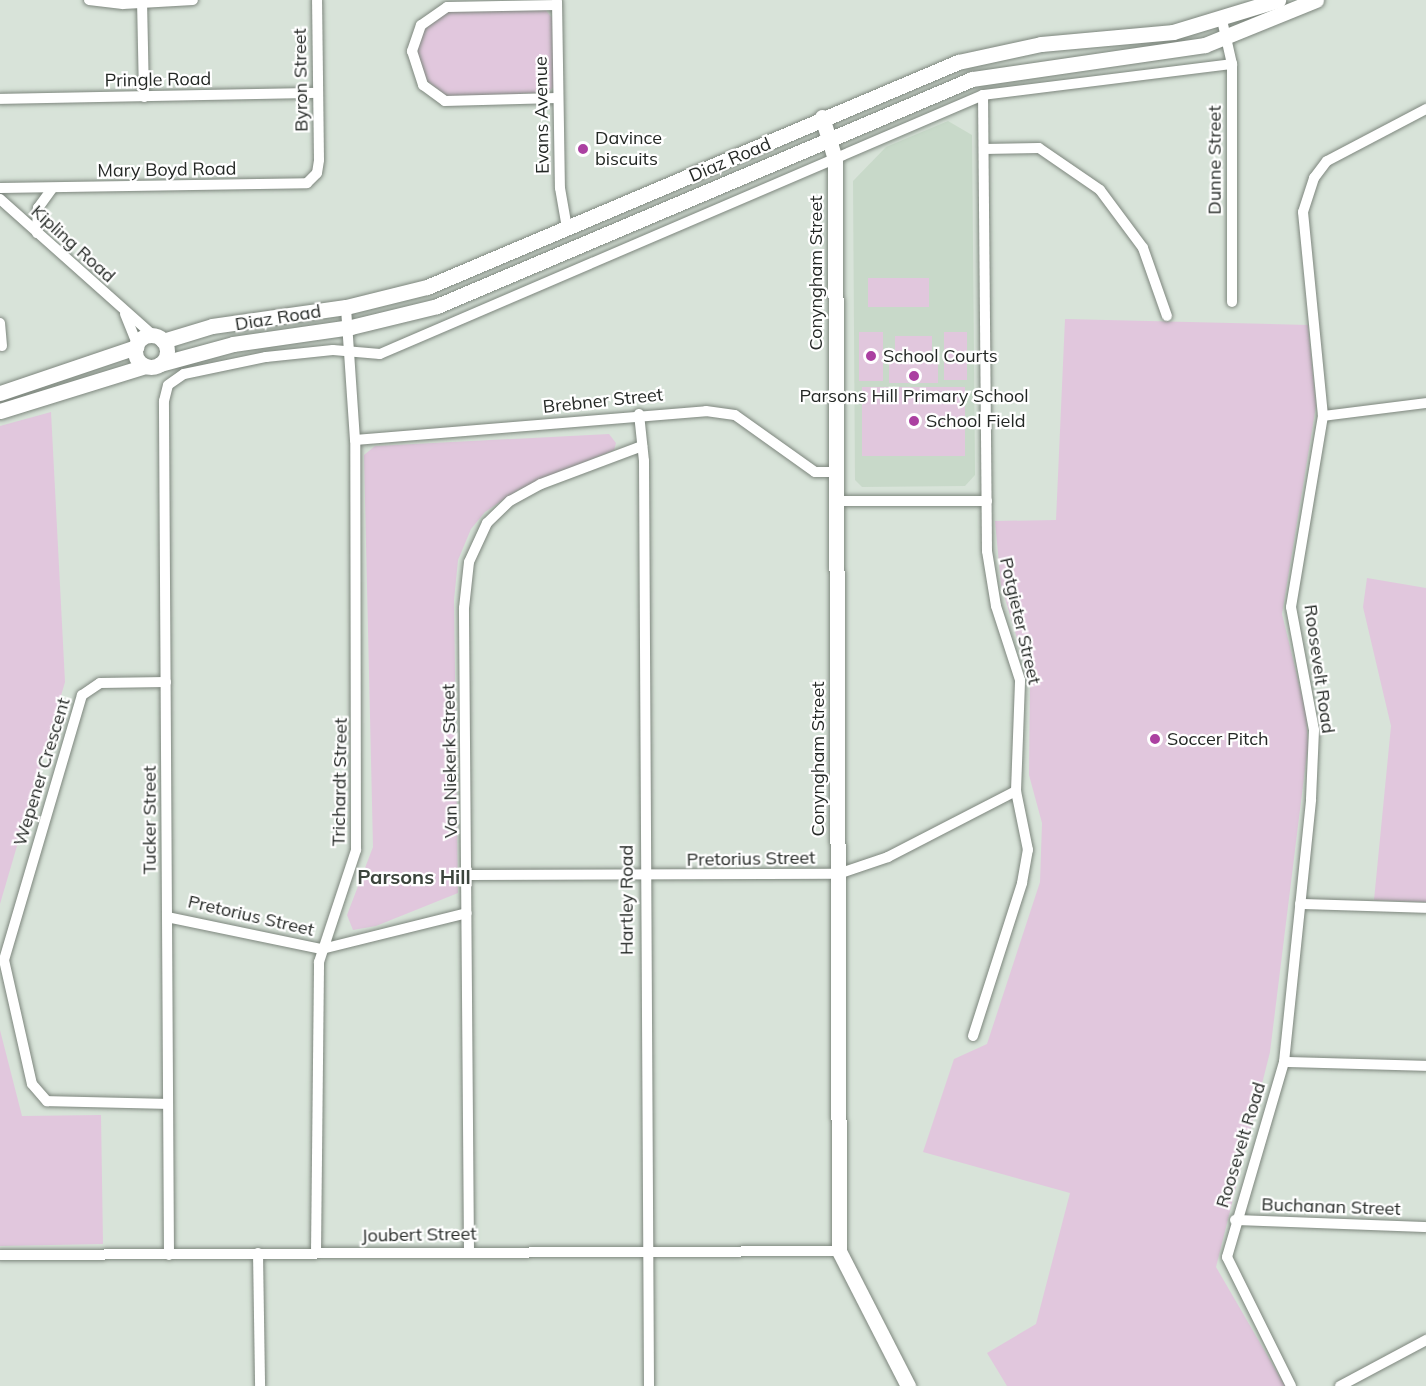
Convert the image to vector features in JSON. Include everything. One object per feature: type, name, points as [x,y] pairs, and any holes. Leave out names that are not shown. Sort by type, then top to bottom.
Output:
[{"type":"street","points":[[89,0],[142,2],[193,0]]},
{"type":"street","name":"Byron Street","points":[[317,0],[319,160]]},
{"type":"street","name":"Diaz Road","points":[[135,341],[212,326],[346,307],[428,287],[822,117],[981,55],[1041,44],[1173,32],[1222,20],[1278,0]]},
{"type":"street","name":"Diaz Road","points":[[0,411],[153,365],[233,344],[351,327],[464,297],[831,138],[972,80],[1174,52],[1226,40],[1316,0]]},
{"type":"street","points":[[142,2],[144,97]]},
{"type":"street","points":[[557,3],[447,7],[421,25],[412,51],[423,85],[445,101],[557,98]]},
{"type":"street","name":"Evans Avenue","points":[[557,3],[557,98],[562,209],[567,228]]},
{"type":"street","name":"Dunne Street","points":[[1222,20],[1232,64],[1232,302]]},
{"type":"street","name":"Diaz Road","points":[[168,385],[184,374],[266,357],[352,351],[372,355],[388,350],[983,95],[1232,64]]},
{"type":"street","name":"Pringle Road","points":[[0,99],[317,93]]},
{"type":"street","name":"Potgieter Street","points":[[973,1036],[1027,866],[1028,833],[1016,791],[1022,691],[992,588],[987,501],[983,95]]},
{"type":"street","name":"Roosevelt Road","points":[[1291,1386],[1231,1273],[1227,1249],[1284,1062],[1314,730],[1291,607],[1323,416],[1305,200],[1327,161],[1426,110]]},
{"type":"street","name":"Conyngham Street","points":[[822,117],[831,138],[835,159],[838,1251],[908,1386]]},
{"type":"street","points":[[984,149],[1039,148],[1100,190],[1143,248],[1167,316]]},
{"type":"street","name":"Mary Boyd Road","points":[[0,188],[303,184],[315,177],[319,160]]},
{"type":"street","points":[[37,233],[39,208],[52,189]]},
{"type":"street","name":"Kipling Road","points":[[0,199],[124,313],[159,338]]},
{"type":"street","name":"Trichardt Street","points":[[316,1253],[318,973],[322,949],[356,850],[355,440],[351,327],[346,307]]},
{"type":"street","name":"Kipling Road","points":[[124,313],[135,341]]},
{"type":"street","points":[[0,323],[2,346]]},
{"type":"street","points":[[0,393],[114,355],[135,341],[136,356],[153,365],[166,356],[159,338]]},
{"type":"street","name":"Tucker Street","points":[[168,385],[164,401],[168,1255]]},
{"type":"street","points":[[1323,416],[1426,403]]},
{"type":"street","name":"Brebner Street","points":[[355,440],[678,410],[735,415],[802,466],[814,472],[836,472]]},
{"type":"street","name":"Hartley Road","points":[[639,414],[642,446],[643,877],[649,1386]]},
{"type":"street","name":"Van Niekerk Street","points":[[469,1251],[467,914],[469,875],[464,608],[474,547],[498,511],[524,491],[642,446]]},
{"type":"street","points":[[837,501],[987,501]]},
{"type":"street","name":"Wepener Crescent","points":[[166,682],[100,683],[82,695],[4,960],[32,1084],[47,1101],[166,1104]]},
{"type":"street","name":"Pretorius Street","points":[[469,875],[643,877],[838,874],[888,857],[1016,791]]},
{"type":"street","points":[[1300,904],[1426,908]]},
{"type":"street","name":"Pretorius Street","points":[[167,916],[322,949],[467,914]]},
{"type":"street","points":[[1284,1062],[1426,1066]]},
{"type":"street","name":"Buchanan Street","points":[[1235,1220],[1426,1227]]},
{"type":"street","name":"Joubert Street","points":[[0,1255],[838,1251]]},
{"type":"street","points":[[258,1253],[260,1386]]},
{"type":"street","points":[[1340,1386],[1426,1340]]},
{"type":"shaded area","points":[[545,9],[552,18],[554,87],[547,92],[449,98],[426,80],[417,55],[419,41],[427,26],[446,12]]},
{"type":"shaded area","name":"Parsons Hill Primary School","points":[[948,121],[972,135],[975,475],[965,486],[862,487],[855,480],[853,181],[886,147]]},
{"type":"shaded area","points":[[868,278],[929,278],[929,307],[868,307]]},
{"type":"shaded area","points":[[1065,319],[1308,325],[1316,406],[1282,614],[1306,713],[1308,745],[1270,1052],[1216,1267],[1285,1386],[1007,1386],[987,1353],[1036,1324],[1070,1193],[923,1152],[954,1059],[987,1044],[1040,882],[1042,823],[1029,775],[1030,682],[1001,585],[995,521],[1056,520]]},
{"type":"shaded area","name":"School Courts","points":[[859,332],[883,332],[883,381],[859,381]]},
{"type":"shaded area","name":"School Courts","points":[[944,332],[967,332],[967,380],[944,380]]},
{"type":"shaded area","name":"School Courts","points":[[895,336],[932,336],[932,354],[895,354]]},
{"type":"shaded area","name":"School Courts","points":[[889,360],[938,360],[938,383],[889,383]]},
{"type":"shaded area","name":"School Field","points":[[862,387],[965,387],[965,456],[862,456]]},
{"type":"shaded area","points":[[51,412],[65,682],[0,904],[0,426]]},
{"type":"shaded area","points":[[609,434],[616,443],[614,450],[518,490],[485,512],[471,529],[458,560],[454,600],[458,893],[376,926],[353,930],[347,915],[373,847],[364,455],[375,446]]},
{"type":"shaded area","points":[[1367,578],[1426,588],[1426,902],[1374,900],[1391,726],[1363,607]]},
{"type":"shaded area","points":[[0,1030],[22,1116],[101,1115],[103,1244],[0,1246]]},
{"type":"place","name":"Davince biscuits","points":[[583,149]]},
{"type":"place","name":"School Courts","points":[[871,356]]},
{"type":"place","name":"Parsons Hill Primary School","points":[[914,376]]},
{"type":"place","name":"School Field","points":[[914,421]]},
{"type":"place","name":"Soccer Pitch","points":[[1155,739]]},
{"type":"district","name":"Parsons Hill","points":[[414,876]]}]
